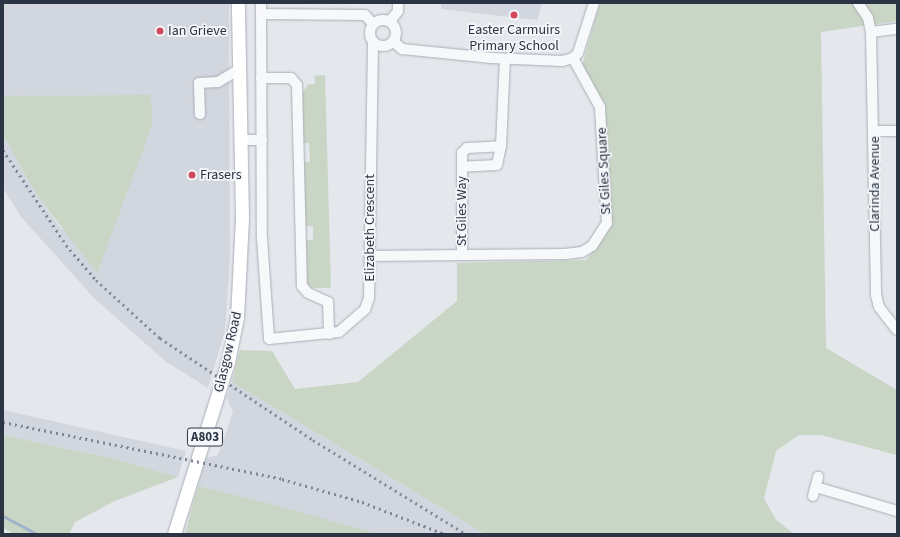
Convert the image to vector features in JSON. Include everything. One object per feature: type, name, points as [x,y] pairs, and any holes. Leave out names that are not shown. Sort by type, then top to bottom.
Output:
[{"type":"main road","name":"Glasgow Road","points":[[174,534],[228,362],[237,317],[242,257],[238,3]]},
{"type":"street","name":"Glasgow Road","points":[[261,3],[262,238],[269,339]]},
{"type":"street","points":[[390,21],[398,11],[398,3]]},
{"type":"street","points":[[394,42],[402,49],[505,59],[573,58],[578,53],[594,3]]},
{"type":"street","name":"Clarinda Avenue","points":[[858,3],[868,18],[871,32],[875,131],[876,295],[879,307],[897,330]]},
{"type":"street","points":[[261,14],[365,15],[373,24]]},
{"type":"street","points":[[382,20],[390,21],[396,28],[394,42],[381,46],[373,42],[370,31],[373,24],[382,20]]},
{"type":"street","points":[[871,32],[897,29]]},
{"type":"street","name":"Elizabeth Crescent","points":[[269,339],[338,332],[365,309],[370,298],[373,42]]},
{"type":"street","name":"St Giles Square","points":[[370,256],[582,252],[601,234],[607,223],[600,107],[573,58]]},
{"type":"street","name":"St Giles Way","points":[[462,167],[498,165],[501,146],[505,59]]},
{"type":"street","points":[[200,114],[199,83],[218,82],[240,68]]},
{"type":"street","points":[[261,78],[290,78],[297,85],[302,286],[308,293],[328,302],[330,334]]},
{"type":"street","points":[[875,131],[897,131]]},
{"type":"street","points":[[241,140],[262,140]]},
{"type":"street","name":"St Giles Way","points":[[462,254],[462,153],[467,148],[501,146]]},
{"type":"street","points":[[816,487],[897,511]]},
{"type":"shaded area","points":[[3,3],[229,3],[230,259],[225,330],[208,388],[165,361],[94,298],[22,218],[3,188],[3,135],[36,194],[62,230],[151,96],[3,96]]},
{"type":"shaded area","name":"Easter Carmuirs Primary School","points":[[441,3],[542,3],[537,20],[441,9]]},
{"type":"shaded area","points":[[232,382],[485,534],[379,534],[198,486],[206,458],[218,455],[233,412],[227,398]]},
{"type":"shaded area","points":[[3,410],[186,451],[178,477],[119,460],[3,435]]},
{"type":"green space","points":[[600,3],[897,3],[897,21],[821,32],[826,348],[897,390],[897,455],[821,435],[799,435],[776,451],[764,498],[776,520],[794,534],[485,534],[232,382],[240,350],[272,351],[295,389],[358,382],[457,301],[457,263],[586,260],[610,228],[604,105],[582,66]]},
{"type":"green space","points":[[325,75],[331,288],[311,288],[307,283],[306,240],[313,240],[313,226],[305,226],[303,162],[310,162],[309,143],[303,143],[302,94],[308,84],[315,84],[314,76]]},
{"type":"green space","points":[[151,95],[152,126],[97,273],[36,194],[3,135],[3,96]]},
{"type":"green space","points":[[3,435],[119,460],[178,477],[115,501],[75,522],[69,534],[14,534],[3,528]]},
{"type":"green space","points":[[198,486],[267,503],[379,534],[185,534]]},
{"type":"waterway","points":[[3,516],[37,534]]},
{"type":"railway","points":[[3,150],[66,245],[96,280],[160,338],[313,440],[466,534]]},
{"type":"railway","points":[[3,422],[282,479],[362,502],[445,534]]},
{"type":"place","name":"Easter Carmuirs Primary School","points":[[514,15]]},
{"type":"place","name":"Ian Grieve","points":[[160,31]]},
{"type":"place","name":"Frasers","points":[[192,175]]}]
